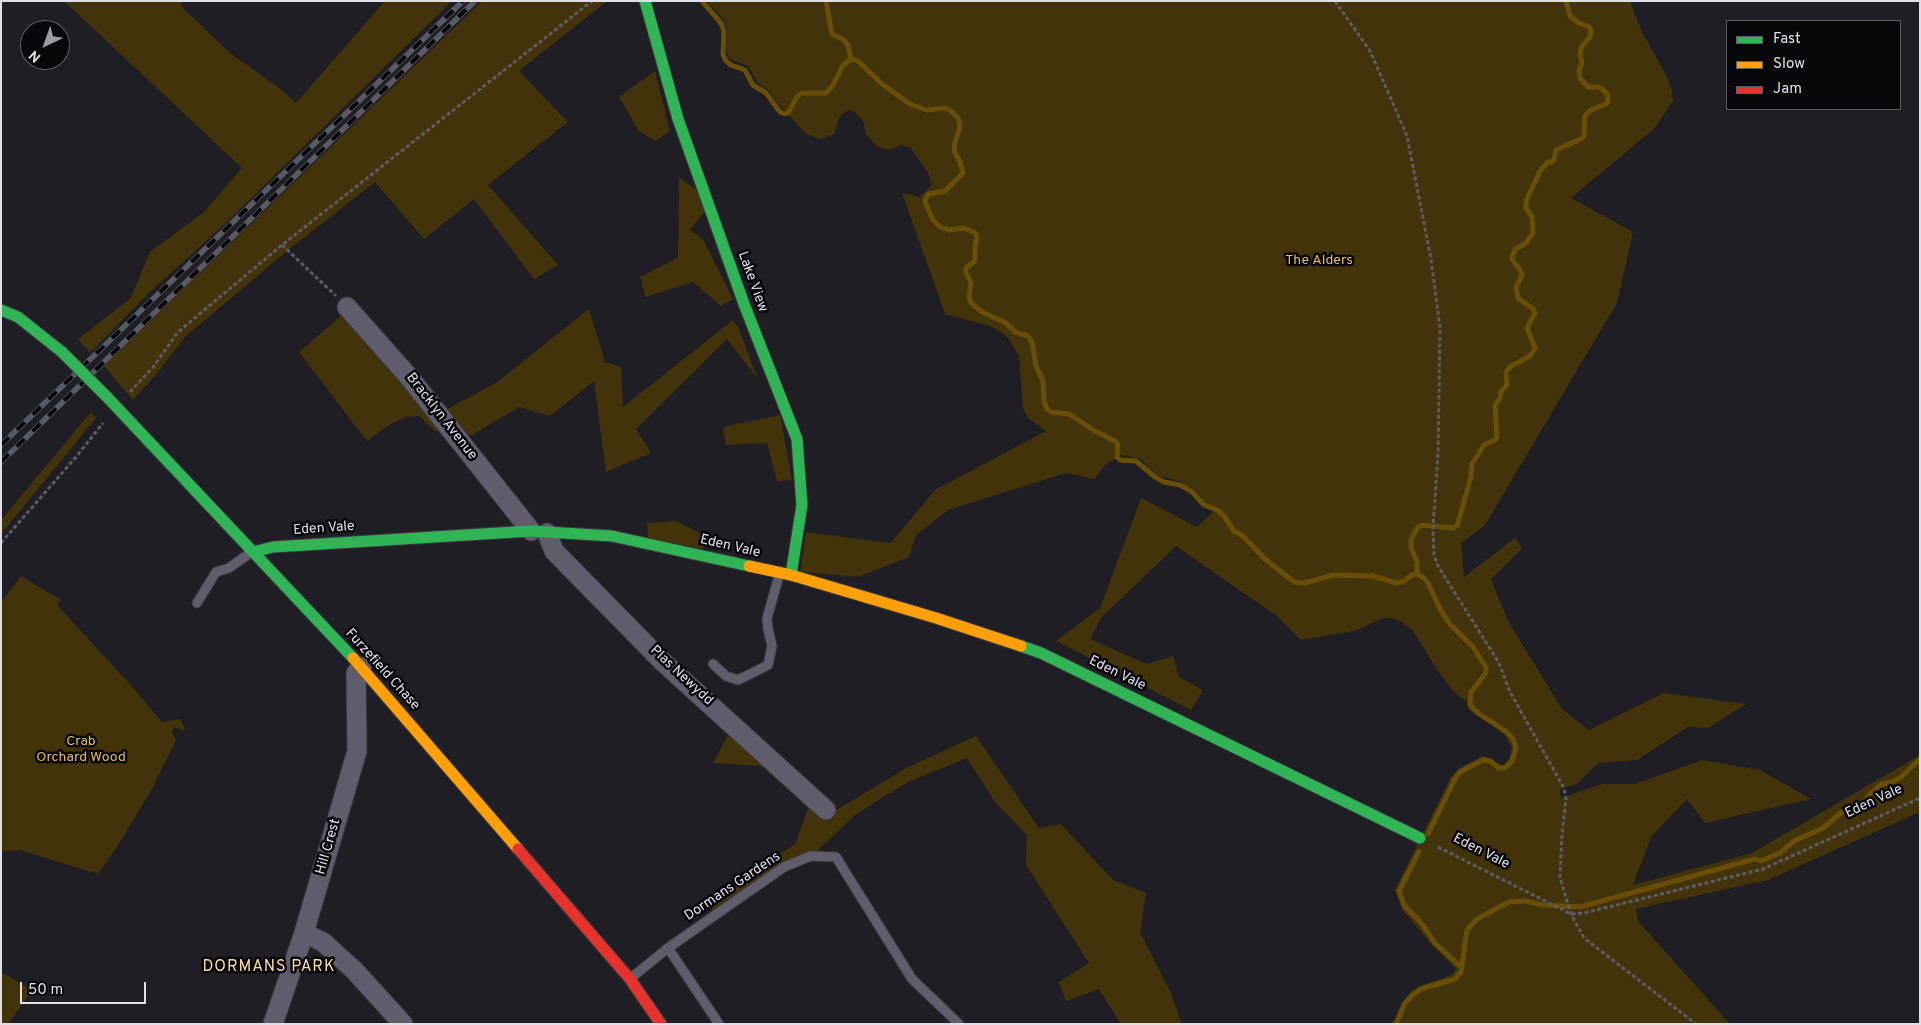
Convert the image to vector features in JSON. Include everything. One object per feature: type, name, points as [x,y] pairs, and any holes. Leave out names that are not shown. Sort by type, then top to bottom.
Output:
[{"type":"street","name":"Lake View","points":[[645,1],[678,119],[744,304],[798,439],[802,505],[791,575]]},
{"type":"street","name":"Bracklyn Avenue","points":[[347,307],[410,377],[539,532]]},
{"type":"street","name":"Furzefield Chase","points":[[1,310],[18,317],[62,352],[112,402],[362,667],[630,979],[661,1024]]},
{"type":"street","name":"Eden Vale","points":[[253,552],[273,548],[539,532],[612,536],[791,575],[936,618],[1041,653],[1420,838]]},
{"type":"street","name":"Plas Newydd","points":[[539,532],[554,551],[657,655],[826,810]]},
{"type":"street","name":"Hill Crest","points":[[273,1024],[304,934],[357,751],[356,672],[362,667]]},
{"type":"street","points":[[304,934],[323,942],[354,970],[403,1024]]},
{"type":"lane","points":[[197,603],[216,572],[228,568],[253,552]]},
{"type":"lane","points":[[713,664],[726,676],[738,680],[768,665],[772,646],[767,618],[779,573]]},
{"type":"lane","name":"Dormans Gardens","points":[[630,979],[668,948],[784,867],[811,856],[836,857],[912,979],[959,1024]]},
{"type":"lane","points":[[668,948],[719,1024]]},
{"type":"path","points":[[1,542],[76,457],[112,402],[154,366],[178,332],[282,245],[592,1]]},
{"type":"path","points":[[1335,1],[1370,51],[1407,136],[1429,250],[1440,327],[1438,455],[1432,545],[1438,566],[1499,662],[1510,692],[1564,788],[1566,800],[1560,878],[1571,914],[1584,938],[1696,1024]]},
{"type":"path","points":[[282,245],[347,307]]},
{"type":"path","name":"Eden Vale","points":[[1420,838],[1571,914],[1584,913],[1763,870],[1920,798]]},
{"type":"green space","points":[[64,1],[182,1],[181,6],[230,53],[282,90],[296,103],[385,1],[452,1],[227,222],[150,292],[90,353],[78,339],[130,299],[150,252],[204,212],[242,168]]},
{"type":"green space","points":[[482,1],[607,1],[519,71],[568,122],[488,185],[558,265],[534,279],[474,199],[424,239],[375,182],[287,251],[185,337],[159,371],[133,400],[104,366]]},
{"type":"green space","name":"The Alders","points":[[707,1],[1630,1],[1641,30],[1666,75],[1673,100],[1655,128],[1571,198],[1633,232],[1617,303],[1485,525],[1461,543],[1464,577],[1515,538],[1522,548],[1491,579],[1508,621],[1562,709],[1589,730],[1664,693],[1746,704],[1708,728],[1688,727],[1637,760],[1598,763],[1577,784],[1560,789],[1561,798],[1602,784],[1635,784],[1702,760],[1760,770],[1811,799],[1705,823],[1687,799],[1651,837],[1633,885],[1752,853],[1920,755],[1920,812],[1768,880],[1636,909],[1638,921],[1730,1024],[1391,1024],[1401,1004],[1411,991],[1452,975],[1456,969],[1433,946],[1402,909],[1395,890],[1451,777],[1458,769],[1482,756],[1504,765],[1509,759],[1512,748],[1504,734],[1469,710],[1467,702],[1454,692],[1438,671],[1413,631],[1402,622],[1393,618],[1383,618],[1355,631],[1301,640],[1278,617],[1176,546],[1102,617],[1090,639],[1147,664],[1173,656],[1179,677],[1203,690],[1191,710],[1056,641],[1100,608],[1141,498],[1197,527],[1213,512],[1192,488],[1181,482],[1157,475],[1141,459],[1120,455],[1103,467],[1095,479],[1066,473],[948,510],[916,535],[909,557],[858,577],[800,572],[806,532],[891,543],[935,490],[1046,431],[1028,418],[1023,409],[1019,356],[1009,339],[990,326],[945,314],[902,193],[920,197],[932,185],[928,173],[911,148],[902,145],[888,150],[877,146],[866,134],[863,121],[855,112],[849,110],[839,118],[834,134],[821,139],[806,134],[769,91],[757,82],[748,66],[729,59],[726,49],[727,30],[724,20]]},
{"type":"green space","points":[[655,71],[670,131],[655,141],[639,131],[619,97]]},
{"type":"green space","points":[[679,177],[699,192],[705,211],[690,230],[703,239],[733,299],[721,306],[693,282],[646,297],[640,277],[678,258]]},
{"type":"green space","points":[[589,309],[605,362],[621,367],[623,407],[733,320],[739,328],[757,378],[727,339],[636,429],[651,453],[606,472],[594,381],[550,416],[519,407],[472,435],[435,431],[419,416],[406,417],[389,425],[367,441],[299,352],[342,315],[432,417],[496,383]]},
{"type":"green space","points":[[91,412],[96,418],[1,534],[1,520]]},
{"type":"green space","points":[[780,415],[792,480],[777,481],[767,443],[726,445],[723,427]]},
{"type":"green space","points":[[676,521],[706,536],[703,549],[648,538],[647,523]]},
{"type":"green space","name":"Crab Orchard Wood","points":[[21,576],[61,600],[57,605],[162,722],[180,719],[185,729],[184,731],[174,727],[172,733],[176,740],[152,789],[98,874],[20,850],[1,851],[1,602]]},
{"type":"green space","points":[[730,731],[828,815],[906,768],[976,736],[1039,828],[1061,824],[1113,880],[1146,893],[1140,932],[1171,993],[1182,1024],[1121,1024],[1099,989],[1066,1001],[1059,982],[1089,963],[1026,865],[1027,835],[995,802],[967,758],[908,782],[856,814],[817,851],[779,866],[714,913],[709,902],[795,844],[809,806],[761,766],[713,763]]},
{"type":"green space","points":[[1,972],[32,990],[8,1024],[1,1024]]},
{"type":"waterway","points":[[702,1],[721,23],[724,31],[723,54],[726,61],[745,70],[753,85],[766,93],[780,112],[788,113],[797,97],[802,93],[826,93],[832,87],[843,65],[851,59],[858,61],[882,84],[910,104],[927,110],[945,108],[958,118],[960,127],[954,151],[963,173],[945,191],[929,194],[925,202],[933,220],[940,227],[949,230],[964,228],[975,233],[977,238],[975,261],[966,268],[966,273],[971,283],[969,297],[971,303],[982,312],[1006,323],[1015,332],[1028,336],[1032,342],[1036,366],[1043,381],[1044,401],[1047,409],[1051,412],[1069,414],[1115,441],[1118,445],[1117,457],[1120,460],[1136,461],[1164,482],[1180,485],[1191,491],[1204,505],[1217,510],[1224,516],[1234,531],[1243,536],[1265,559],[1294,582],[1304,583],[1334,575],[1372,576],[1397,583],[1404,581],[1412,575],[1417,574],[1423,577],[1450,624],[1473,647],[1486,667],[1486,673],[1471,692],[1470,705],[1478,713],[1507,732],[1513,739],[1516,748],[1512,761],[1505,768],[1499,768],[1490,761],[1483,760],[1460,772],[1428,834]]},
{"type":"waterway","points":[[826,1],[832,34],[844,40],[848,45],[851,59]]},
{"type":"waterway","points":[[1417,574],[1417,562],[1411,548],[1411,540],[1418,527],[1422,525],[1453,528],[1457,526],[1471,477],[1472,464],[1484,445],[1495,440],[1497,437],[1495,405],[1500,398],[1501,391],[1507,385],[1506,372],[1510,367],[1530,356],[1535,348],[1527,328],[1535,313],[1533,309],[1518,298],[1516,287],[1522,275],[1512,259],[1515,249],[1525,244],[1533,233],[1532,217],[1526,208],[1528,197],[1540,171],[1548,162],[1552,162],[1556,150],[1581,139],[1584,136],[1585,116],[1591,110],[1608,103],[1607,94],[1602,89],[1588,87],[1580,78],[1581,48],[1590,37],[1591,30],[1570,16],[1566,1]]},
{"type":"waterway","points":[[1396,1024],[1405,1003],[1414,994],[1421,989],[1455,979],[1461,972],[1467,930],[1477,919],[1509,902],[1524,901],[1543,905],[1580,907],[1755,859],[1761,861],[1780,853],[1794,841],[1823,828],[1841,813],[1865,801],[1882,784],[1900,778],[1920,759]]},
{"type":"waterway","points":[[1419,852],[1399,891],[1404,905],[1423,925],[1435,943],[1461,967]]},
{"type":"railway","points":[[1,445],[463,1]]},
{"type":"railway","points":[[1,462],[475,1]]},
{"type":"traffic: fast","points":[[645,1],[678,119],[744,304],[797,439],[802,505],[791,575]]},
{"type":"traffic: fast","points":[[1,310],[18,317],[62,352]]},
{"type":"traffic: fast","points":[[62,352],[108,398]]},
{"type":"traffic: fast","points":[[108,398],[353,658]]},
{"type":"traffic: fast","points":[[253,552],[273,547],[531,531],[612,536],[749,566]]},
{"type":"traffic: fast","points":[[1021,646],[1041,653],[1420,838]]},
{"type":"traffic: slow","points":[[749,566],[791,575],[936,618],[1021,646]]},
{"type":"traffic: slow","points":[[353,658],[518,849]]},
{"type":"traffic: jam","points":[[518,849],[630,979],[661,1024]]},
{"type":"district","name":"DORMANS PARK","points":[[269,968]]}]
